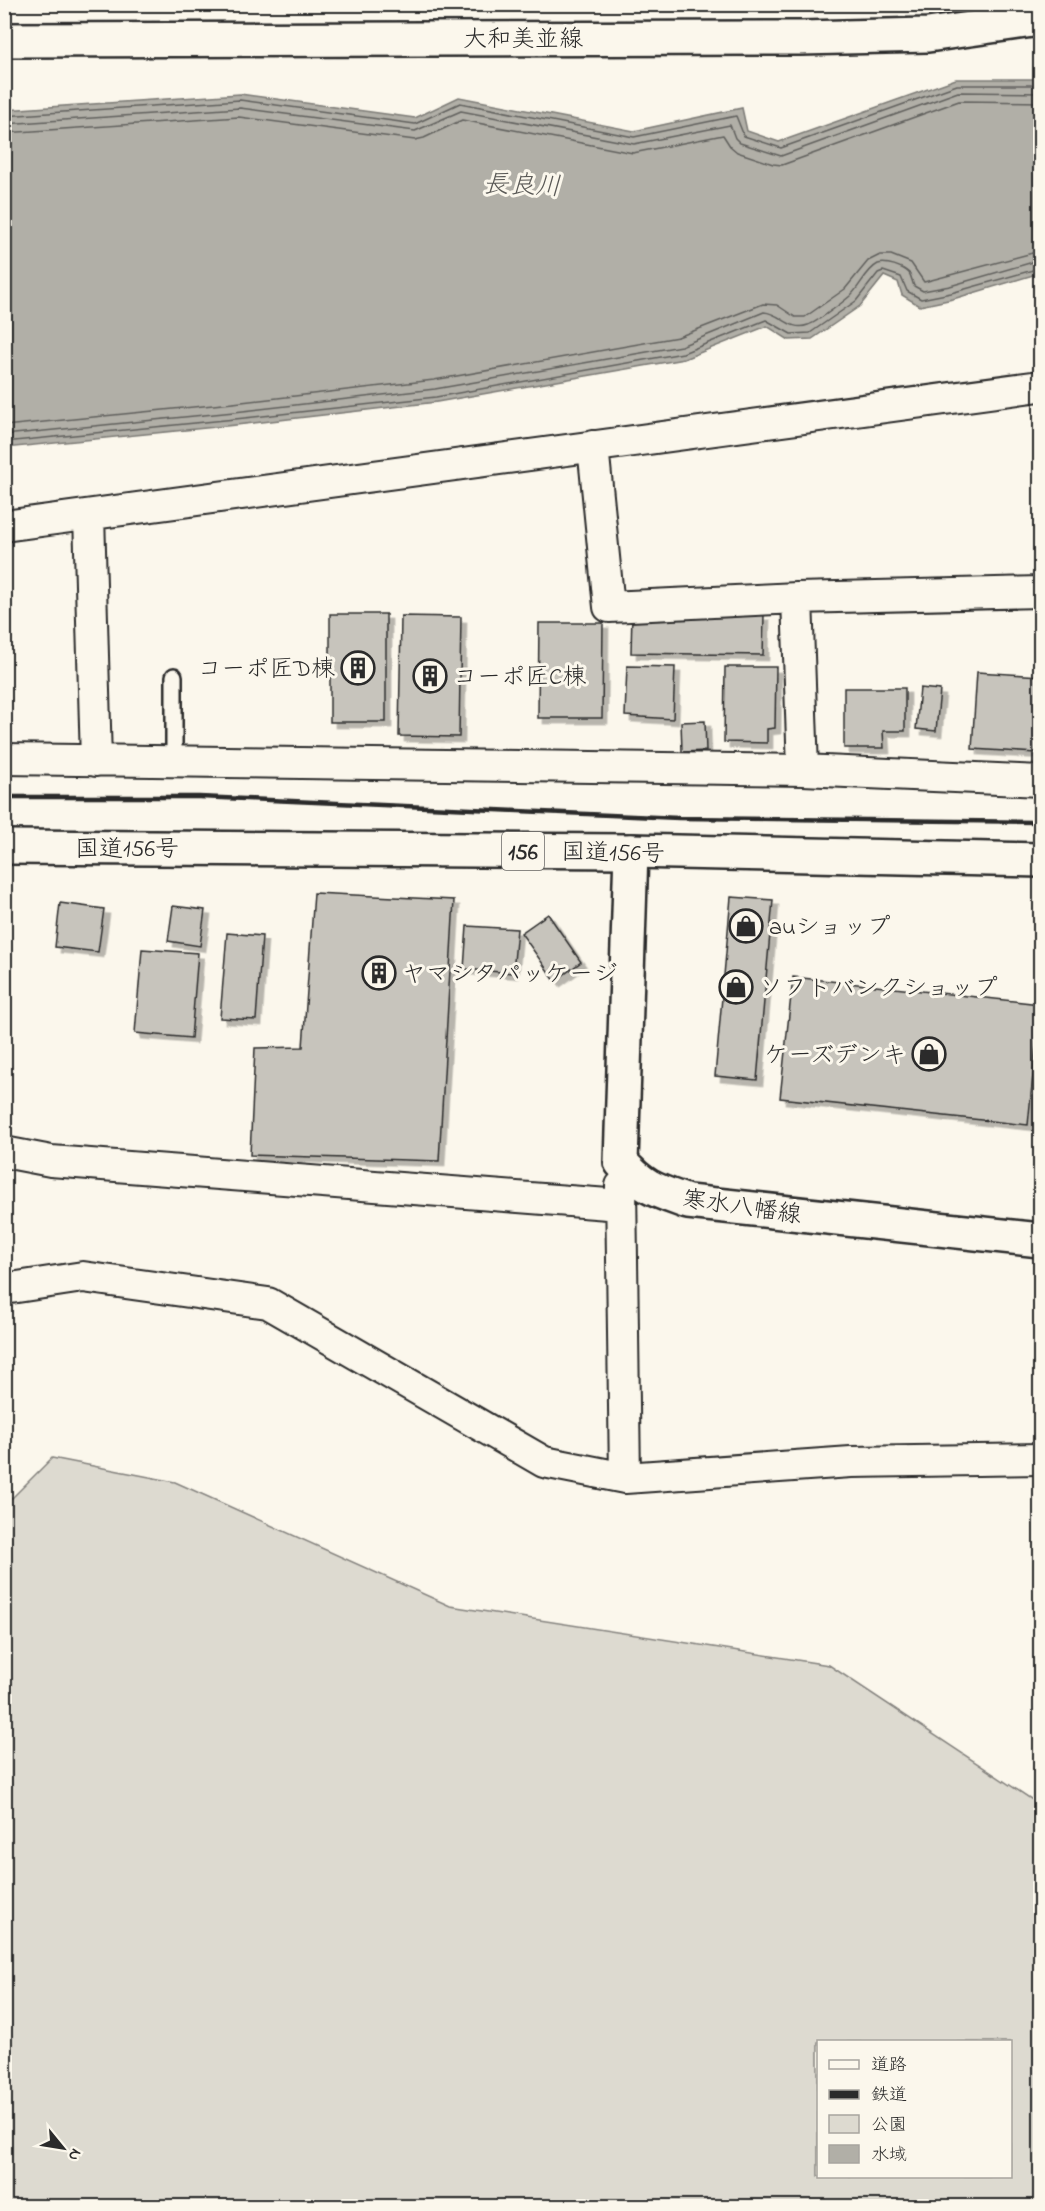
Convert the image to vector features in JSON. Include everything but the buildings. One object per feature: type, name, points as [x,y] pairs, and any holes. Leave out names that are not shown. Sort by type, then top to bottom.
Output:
[{"type":"main road","name":"大和美並線","points":[[4,40],[801,38],[928,35],[1041,19]]},
{"type":"main road","name":"国道156号","points":[[4,847],[631,851],[1041,860]]},
{"type":"main road","points":[[621,1162],[631,851]]},
{"type":"main road","name":"寒水八幡線","points":[[621,1162],[636,1179],[654,1190],[688,1202],[1041,1240]]},
{"type":"street","points":[[4,526],[1041,386]]},
{"type":"street","points":[[593,447],[609,608],[797,598],[1041,592]]},
{"type":"street","points":[[89,515],[96,761]]},
{"type":"street","points":[[797,598],[803,770]]},
{"type":"street","points":[[4,759],[803,770],[1041,781]]},
{"type":"street","points":[[4,1152],[51,1161],[621,1205]]},
{"type":"street","points":[[621,1162],[625,1478]]},
{"type":"street","points":[[4,1289],[83,1277],[268,1303],[544,1462],[625,1478],[851,1462],[1041,1459]]},
{"type":"lane","points":[[174,676],[174,762]]},
{"type":"green space","points":[[52,1458],[175,1482],[450,1606],[829,1665],[1040,1805],[1040,2206],[5,2206],[5,1505]]},
{"type":"water","name":"長良川","points":[[956,79],[1040,79],[1040,273],[953,299],[920,306],[902,295],[898,282],[884,276],[860,306],[812,339],[789,340],[767,326],[684,359],[437,402],[5,448],[5,110],[240,94],[415,118],[459,97],[634,131],[742,108],[747,131],[779,142]]},
{"type":"railway","points":[[4,797],[199,797],[679,818],[1040,822]]},
{"type":"place","name":"コーポ匠D棟","points":[[358,668]]},
{"type":"place","name":"コーポ匠C棟","points":[[430,676]]},
{"type":"place","name":"auショップ","points":[[746,926]]},
{"type":"place","name":"ヤマシタパッケージ","points":[[379,973]]},
{"type":"place","name":"ソフトバンクショップ","points":[[736,987]]},
{"type":"place","name":"ケーズデンキ","points":[[929,1054]]}]
